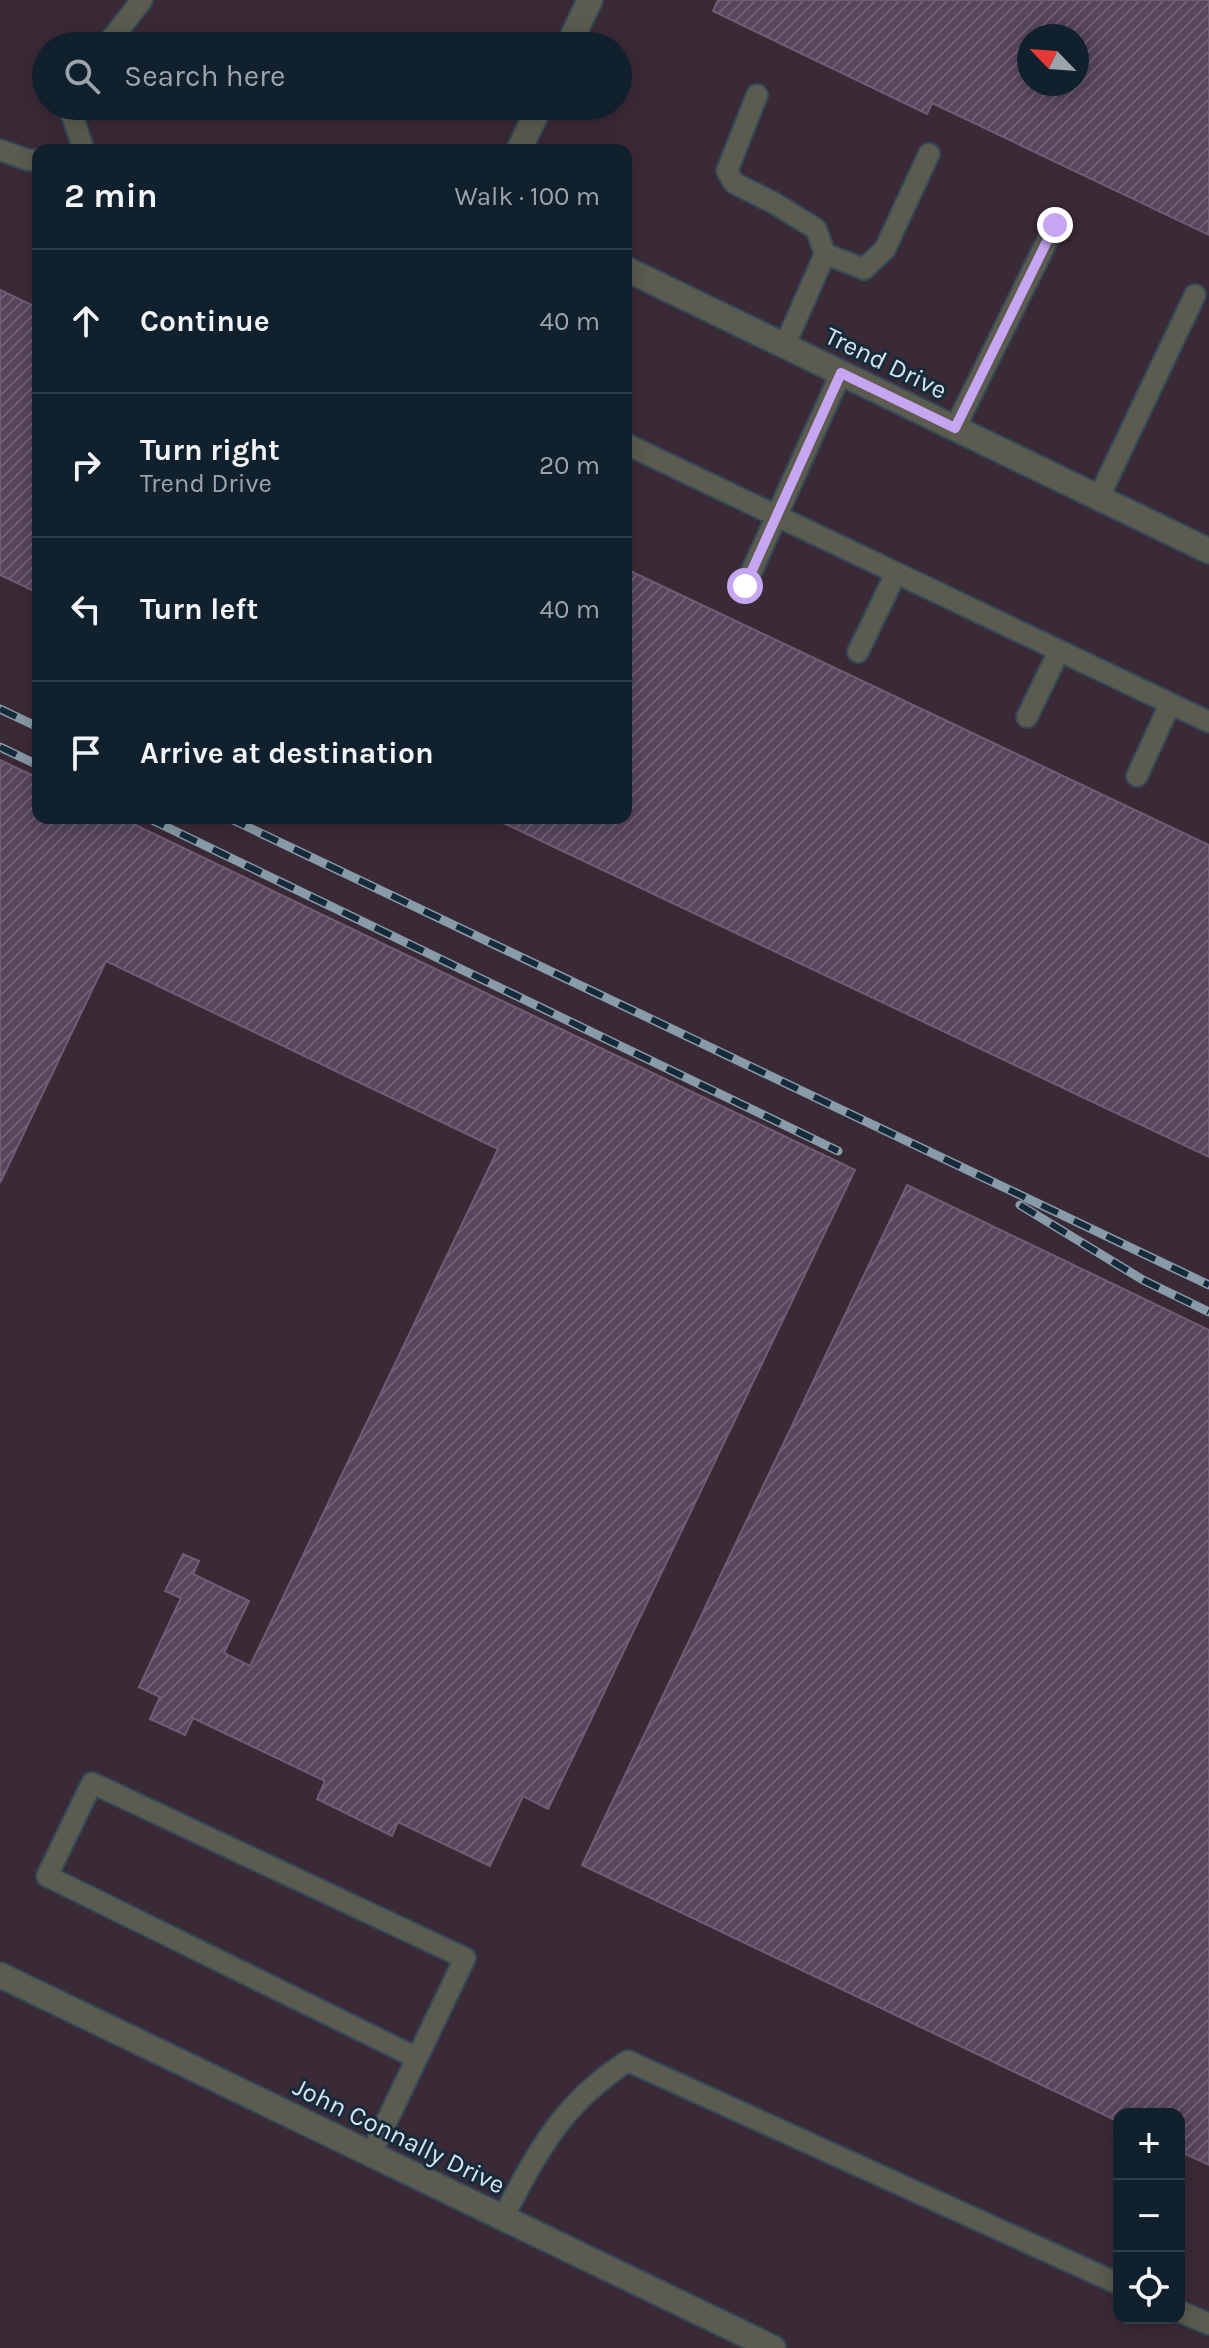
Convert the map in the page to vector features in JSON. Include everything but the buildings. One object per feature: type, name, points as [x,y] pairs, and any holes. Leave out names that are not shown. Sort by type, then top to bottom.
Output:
[{"type":"street","points":[[575,32],[590,0]]},
{"type":"street","points":[[522,144],[533,120]]},
{"type":"street","name":"Trend Drive","points":[[632,272],[1209,551]]},
{"type":"street","name":"John Connally Drive","points":[[1,1979],[773,2348]]},
{"type":"lane","points":[[117,32],[142,0]]},
{"type":"lane","points":[[757,95],[727,171],[734,183],[816,229],[825,254],[785,345]]},
{"type":"lane","points":[[74,120],[82,144]]},
{"type":"lane","points":[[0,150],[32,160]]},
{"type":"lane","points":[[825,254],[864,269],[885,249],[929,154]]},
{"type":"lane","points":[[955,428],[1055,225]]},
{"type":"lane","points":[[1099,497],[1195,295]]},
{"type":"lane","points":[[745,586],[841,373]]},
{"type":"lane","points":[[632,447],[1209,722]]},
{"type":"lane","points":[[858,652],[896,573]]},
{"type":"lane","points":[[1027,717],[1059,651]]},
{"type":"lane","points":[[1137,776],[1170,704]]},
{"type":"lane","points":[[371,2154],[465,1958],[92,1783],[47,1876],[417,2058]]},
{"type":"lane","points":[[503,2218],[538,2150],[565,2114],[612,2071],[628,2061],[1113,2281]]},
{"type":"lane","points":[[1185,2314],[1209,2324]]},
{"type":"shaded area","points":[[0,0],[1209,0],[1209,2348],[0,2348]]},
{"type":"railway","points":[[0,709],[32,724]]},
{"type":"railway","points":[[0,747],[32,762]]},
{"type":"railway","points":[[160,824],[838,1151]]},
{"type":"railway","points":[[242,824],[1209,1285]]},
{"type":"railway","points":[[1020,1205],[1143,1280],[1209,1312]]},
{"type":"route","points":[[745,586],[841,373],[955,428],[1055,225]]}]
